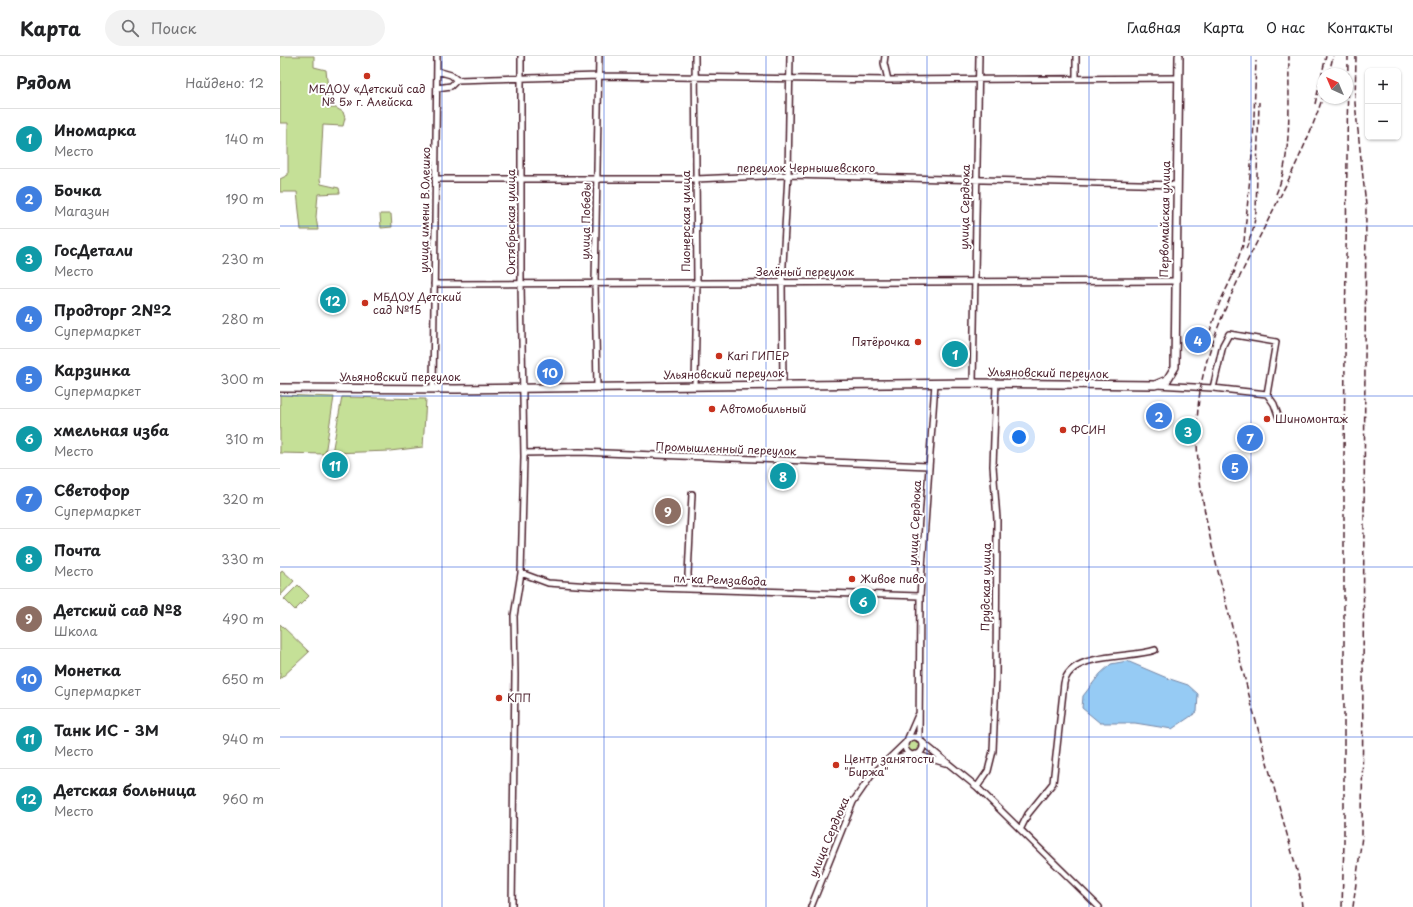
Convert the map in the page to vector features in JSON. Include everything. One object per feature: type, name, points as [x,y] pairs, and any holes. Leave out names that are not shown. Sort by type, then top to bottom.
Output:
[{"type":"main road","name":"Первомайская улица","points":[[1167,380],[1175,367],[1178,56]]},
{"type":"main road","name":"Ульяновский переулок","points":[[280,388],[433,389],[935,383],[1155,385],[1167,380]]},
{"type":"street","name":"улица имени В.Олешко","points":[[433,389],[437,56]]},
{"type":"street","name":"Октябрьская улица","points":[[512,907],[515,675],[514,616],[521,573],[524,454],[520,284],[522,56]]},
{"type":"street","name":"улица Победы","points":[[597,387],[595,283],[599,56]]},
{"type":"street","name":"Пионерская улица","points":[[695,56],[697,282],[695,386]]},
{"type":"street","points":[[783,384],[782,282],[788,176],[790,56]]},
{"type":"street","points":[[885,56],[884,63],[888,80]]},
{"type":"street","name":"улица Сердюка","points":[[973,383],[978,56]]},
{"type":"street","points":[[1076,56],[1076,77]]},
{"type":"street","points":[[437,71],[451,75],[457,80],[521,80],[599,76],[888,80],[978,80],[1076,77],[1178,78]]},
{"type":"street","points":[[437,88],[451,86],[457,80]]},
{"type":"street","name":"переулок Чернышевского","points":[[435,179],[696,179],[788,176],[1176,184]]},
{"type":"street","name":"Зелёный переулок","points":[[434,284],[1176,281]]},
{"type":"street","points":[[1213,388],[1224,346],[1230,334],[1276,342],[1267,394],[1274,404],[1279,418]]},
{"type":"street","name":"улица Сердюка","points":[[921,740],[918,713],[920,596],[935,383]]},
{"type":"street","name":"Прудская улица","points":[[977,787],[988,771],[991,763],[996,678],[997,519],[993,466],[996,383]]},
{"type":"street","points":[[1155,385],[1213,388],[1267,394]]},
{"type":"street","name":"Промышленный переулок","points":[[524,454],[580,452],[928,466]]},
{"type":"street","points":[[689,588],[688,574],[692,494]]},
{"type":"street","name":"пл-ка Ремзавода","points":[[521,573],[548,583],[920,596]]},
{"type":"street","points":[[1021,828],[1028,814],[1053,783],[1066,675],[1070,670],[1086,662],[1115,655],[1145,654],[1155,650]]},
{"type":"street","points":[[918,713],[905,748],[913,754],[948,764]]},
{"type":"street","points":[[907,740],[914,736],[921,740],[977,787],[1021,828],[1099,907]]},
{"type":"street","name":"улица Сердюка","points":[[811,907],[853,802],[871,776],[907,740]]},
{"type":"street","points":[[887,760],[913,754],[922,750],[921,740]]},
{"type":"green space","points":[[280,56],[314,56],[314,67],[326,70],[328,89],[327,108],[336,108],[343,112],[345,118],[343,126],[323,125],[321,184],[339,188],[340,193],[318,194],[316,217],[318,230],[301,230],[297,192],[280,192],[280,179],[288,175],[288,123],[280,123]]},
{"type":"green space","points":[[380,214],[391,214],[392,227],[381,228]]},
{"type":"green space","points":[[280,395],[334,397],[325,454],[280,453]]},
{"type":"green space","points":[[342,397],[426,399],[423,447],[390,451],[332,453]]},
{"type":"green space","points":[[282,570],[294,581],[280,596],[280,573]]},
{"type":"green space","points":[[298,585],[309,596],[295,610],[284,599]]},
{"type":"green space","points":[[280,624],[309,652],[280,679]]},
{"type":"green space","points":[[913,740],[917,742],[919,746],[917,750],[913,752],[909,750],[907,746],[909,742]]},
{"type":"water","points":[[1127,661],[1188,685],[1198,694],[1197,712],[1172,729],[1135,723],[1100,723],[1082,708],[1083,696],[1100,674],[1111,664]]},
{"type":"railway","points":[[1276,194],[1285,162],[1287,145],[1289,56]]},
{"type":"railway","points":[[1315,104],[1326,56]]},
{"type":"railway","points":[[1330,68],[1333,56]]},
{"type":"railway","points":[[1342,907],[1344,842],[1344,457],[1348,56]]},
{"type":"railway","points":[[1353,907],[1362,836],[1366,205],[1355,103],[1356,56]]},
{"type":"railway","points":[[1232,276],[1244,242],[1253,144],[1256,61]]},
{"type":"railway","points":[[1246,249],[1253,230],[1256,212],[1259,102]]},
{"type":"railway","points":[[1302,907],[1299,878],[1264,752],[1208,528],[1198,460],[1197,427],[1200,393],[1207,360],[1219,326],[1232,292],[1296,163],[1311,130],[1320,104]]},
{"type":"railway","points":[[1204,349],[1219,304],[1235,271]]},
{"type":"place","name":"МБДОУ «Детский сад № 5» г. Алейска","points":[[367,76]]},
{"type":"place","name":"Детская больница","points":[[333,300]]},
{"type":"place","name":"МБДОУ Детский сад №15","points":[[365,303]]},
{"type":"place","name":"Продторг 2№2","points":[[1198,340]]},
{"type":"place","name":"Пятёрочка","points":[[918,342]]},
{"type":"place","name":"Иномарка","points":[[955,354]]},
{"type":"place","name":"Kari ГИПЕР","points":[[719,356]]},
{"type":"place","name":"Монетка","points":[[550,372]]},
{"type":"place","name":"Автомобильный","points":[[712,409]]},
{"type":"place","name":"Бочка","points":[[1159,416]]},
{"type":"place","name":"Шиномонтаж","points":[[1267,419]]},
{"type":"place","name":"ФСИН","points":[[1063,430]]},
{"type":"place","name":"ГосДетали","points":[[1188,431]]},
{"type":"place","name":"Светофор","points":[[1250,438]]},
{"type":"place","name":"Танк ИС - 3М","points":[[335,465]]},
{"type":"place","name":"Карзинка","points":[[1235,467]]},
{"type":"place","name":"Почта","points":[[783,476]]},
{"type":"place","name":"Детский сад №8","points":[[668,511]]},
{"type":"place","name":"Живое пиво","points":[[852,579]]},
{"type":"place","name":"хмельная изба","points":[[863,601]]},
{"type":"place","name":"КПП","points":[[499,698]]},
{"type":"place","name":"Центр занятости \"Биржа\"","points":[[836,765]]}]
